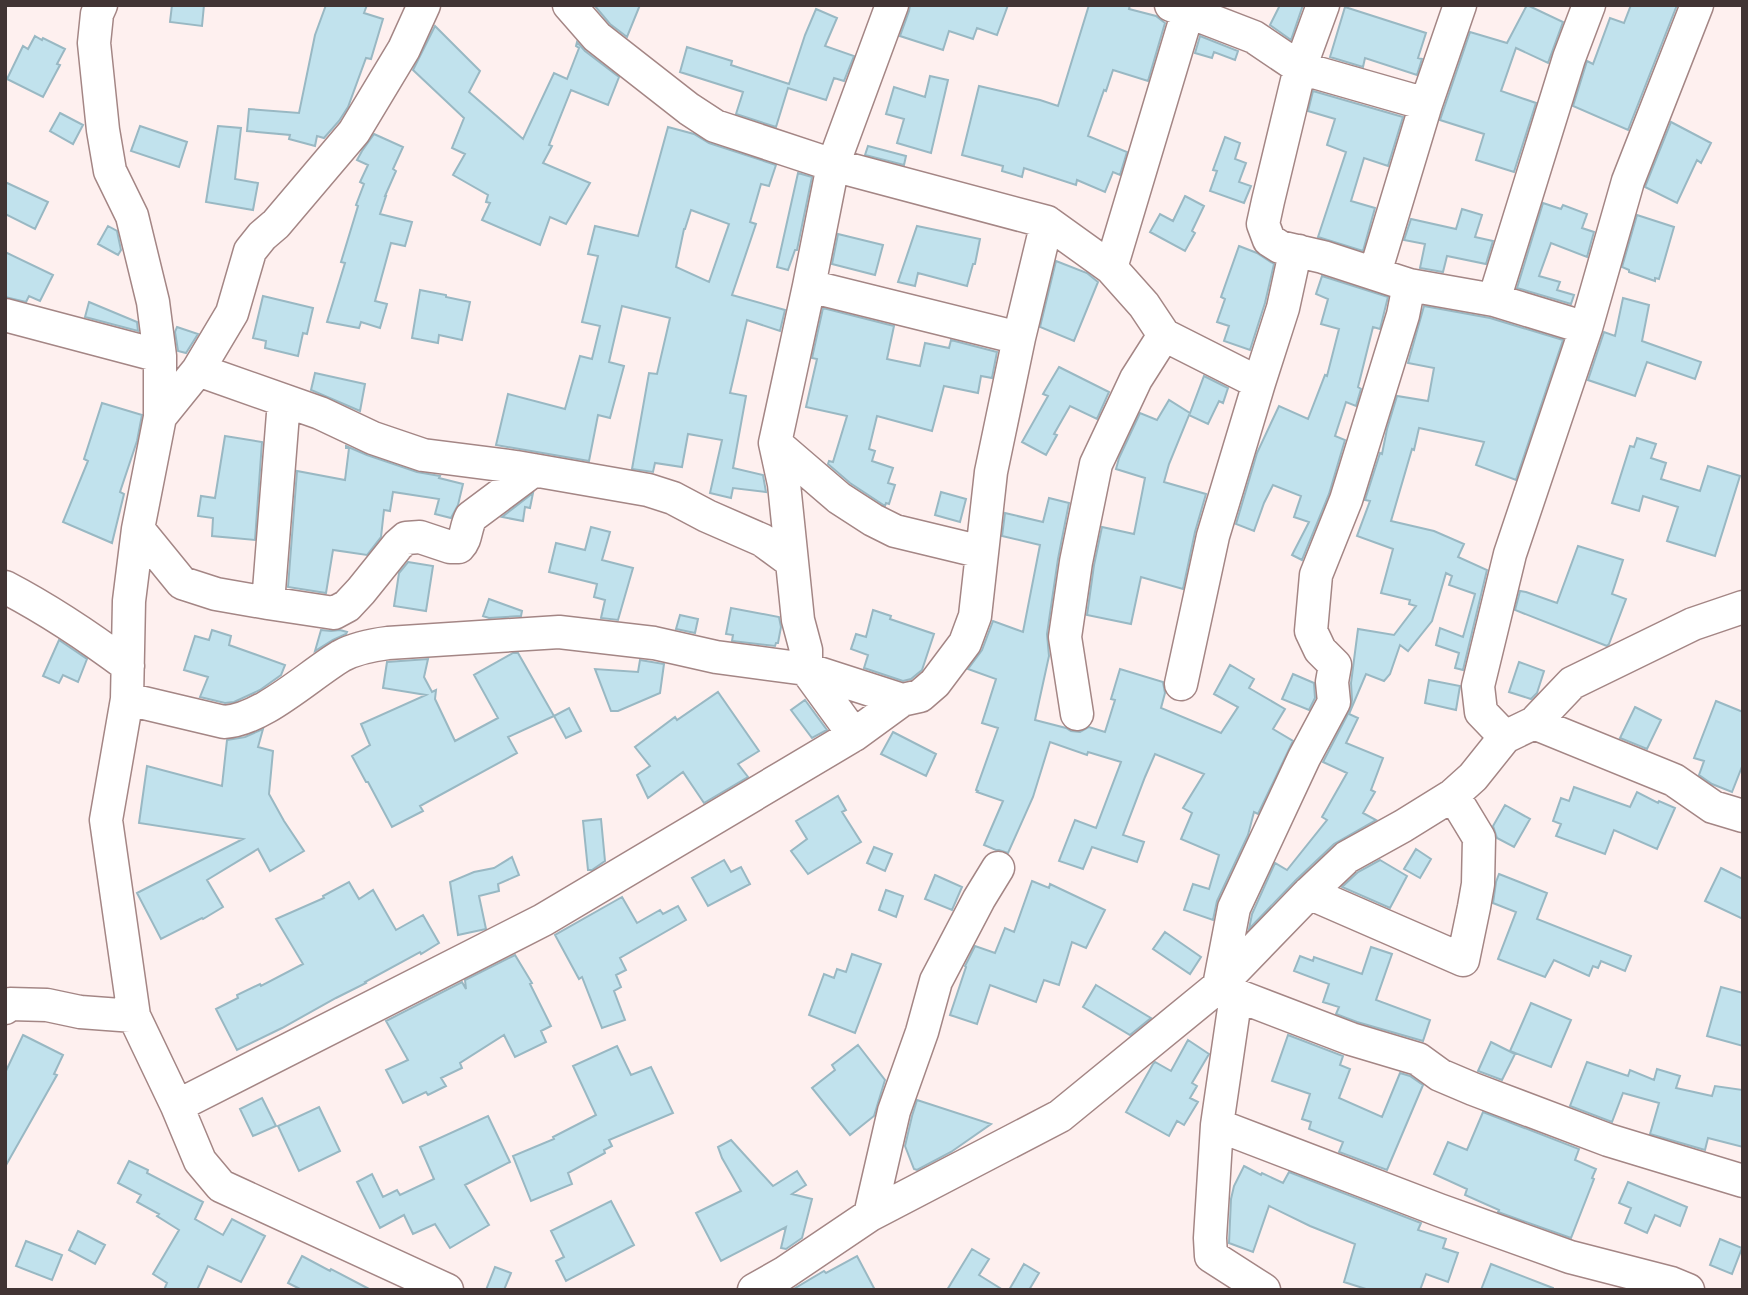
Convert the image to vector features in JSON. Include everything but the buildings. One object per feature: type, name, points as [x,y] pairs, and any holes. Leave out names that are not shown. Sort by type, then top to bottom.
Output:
[{"type":"street","points":[[101,5],[97,14],[94,43],[103,130],[110,171],[132,216],[153,302],[160,356],[160,417],[138,529],[129,613],[127,699],[106,820],[134,1016],[200,1161],[221,1186],[447,1290]]},
{"type":"street","points":[[160,417],[198,370],[232,313],[250,251],[354,132],[404,49],[424,5]]},
{"type":"street","points":[[569,5],[597,37],[715,126],[832,165],[1047,222],[1111,268],[1143,305],[1164,335],[1259,383]]},
{"type":"street","points":[[853,735],[806,669],[806,650],[798,620],[784,484],[775,443],[810,286],[832,165],[892,5]]},
{"type":"street","points":[[1323,5],[1300,68],[1263,224],[1269,240],[1280,247],[1409,285],[1494,300],[1586,328]]},
{"type":"street","points":[[1375,273],[1426,104],[1460,5]]},
{"type":"street","points":[[1494,300],[1569,58],[1589,5]]},
{"type":"street","points":[[1505,737],[1481,712],[1478,685],[1510,554],[1586,328],[1628,181],[1697,5]]},
{"type":"street","points":[[1111,268],[1180,8],[1254,37],[1300,68],[1426,104]]},
{"type":"street","points":[[177,1106],[543,920],[853,735],[902,700],[920,696],[935,683],[965,643],[975,616],[991,472],[1047,222]]},
{"type":"street","points":[[1181,684],[1213,537],[1283,308],[1293,262],[1299,251]]},
{"type":"street","points":[[1264,1290],[1211,1256],[1217,1125],[1234,908],[1304,758],[1334,702],[1332,682],[1335,666],[1320,650],[1311,631],[1316,575],[1346,500],[1403,315],[1409,285]]},
{"type":"street","points":[[810,286],[1019,338]]},
{"type":"street","points":[[5,315],[160,356]]},
{"type":"street","points":[[1077,714],[1065,637],[1076,562],[1096,464],[1136,379],[1164,335]]},
{"type":"street","points":[[198,370],[320,413],[373,438],[423,455],[534,470],[648,490],[673,498],[762,540],[792,562]]},
{"type":"street","points":[[268,603],[284,401]]},
{"type":"street","points":[[775,443],[839,498],[873,520],[895,531],[982,552]]},
{"type":"street","points":[[138,529],[182,583],[216,594],[334,613],[347,606],[406,538],[420,537],[450,547],[459,547],[464,542],[466,527],[471,517],[534,470]]},
{"type":"street","points":[[92,639],[129,613],[182,583]]},
{"type":"street","points":[[5,587],[43,607],[128,666]]},
{"type":"street","points":[[754,1290],[870,1215],[1060,1116],[1228,990],[1309,893],[1347,857],[1453,795],[1473,777],[1505,737],[1534,723],[1572,683],[1693,624],[1743,607]]},
{"type":"street","points":[[127,699],[224,722],[237,721],[258,712],[343,655],[363,647],[559,632],[654,643],[716,657],[806,669],[902,700]]},
{"type":"street","points":[[1534,723],[1674,779],[1713,807],[1743,816]]},
{"type":"street","points":[[1309,893],[1463,960],[1478,884],[1479,838],[1453,795]]},
{"type":"street","points":[[870,1215],[894,1111],[922,1032],[936,981],[998,868]]},
{"type":"street","points":[[1228,990],[1351,1039],[1418,1059],[1440,1075],[1608,1140],[1743,1181]]},
{"type":"street","points":[[5,1008],[10,1004],[47,1005],[80,1012],[134,1016]]},
{"type":"street","points":[[1217,1125],[1570,1257],[1676,1288]]}]
